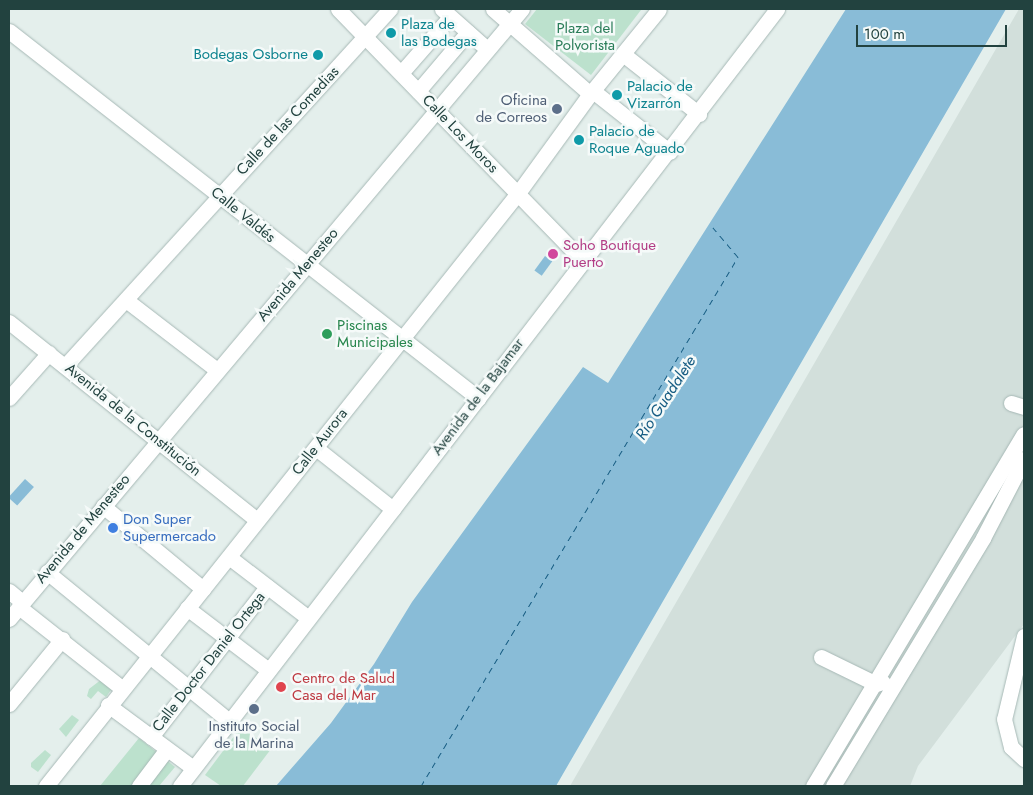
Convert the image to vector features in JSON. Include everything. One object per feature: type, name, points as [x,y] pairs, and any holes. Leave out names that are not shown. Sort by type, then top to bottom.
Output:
[{"type":"street","name":"Calle Los Moros","points":[[338,9],[582,260]]},
{"type":"street","name":"Calle de las Comedias","points":[[65,366],[390,9]]},
{"type":"street","points":[[493,9],[591,93],[670,152]]},
{"type":"street","name":"Avenida Menesteo","points":[[158,440],[307,266],[522,9]]},
{"type":"street","points":[[591,93],[659,9]]},
{"type":"street","name":"Avenida de la Bajamar","points":[[180,786],[267,669],[393,509],[582,260],[670,152],[777,9]]},
{"type":"street","points":[[400,73],[446,13],[488,49]]},
{"type":"street","name":"Calle Valdés","points":[[9,31],[478,398]]},
{"type":"street","points":[[418,91],[468,32]]},
{"type":"street","points":[[623,54],[699,114]]},
{"type":"street","name":"Calle Aurora","points":[[46,786],[108,705],[316,448],[400,337],[518,193],[591,93]]},
{"type":"street","points":[[126,300],[217,370]]},
{"type":"street","name":"Avenida de la Constitución","points":[[9,322],[257,520]]},
{"type":"street","points":[[9,398],[49,353]]},
{"type":"street","points":[[812,786],[1024,434]]},
{"type":"street","name":"Avenida de Menesteo","points":[[9,618],[158,440]]},
{"type":"street","points":[[316,448],[393,509]]},
{"type":"street","points":[[833,786],[983,538],[1021,466],[1024,451]]},
{"type":"street","points":[[103,506],[203,589]]},
{"type":"street","points":[[872,686],[883,682],[891,673],[983,538]]},
{"type":"street","points":[[229,557],[307,617]]},
{"type":"street","points":[[47,572],[229,721]]},
{"type":"street","name":"Calle Doctor Daniel Ortega","points":[[151,737],[267,587]]},
{"type":"street","points":[[9,591],[20,604],[122,689]]},
{"type":"street","points":[[187,608],[267,669]]},
{"type":"street","points":[[1024,636],[1004,719],[1011,747],[1024,759]]},
{"type":"street","points":[[9,704],[62,639]]},
{"type":"street","points":[[827,786],[875,701],[872,686]]},
{"type":"street","points":[[108,705],[193,768]]},
{"type":"street","points":[[139,786],[167,748]]},
{"type":"shaded area","points":[[1019,9],[1024,9],[1024,624],[918,766],[910,786],[570,786]]},
{"type":"green space","name":"Plaza del Polvorista","points":[[537,9],[641,10],[591,75],[525,24]]},
{"type":"green space","points":[[102,679],[113,687],[106,697],[98,691],[91,699],[87,696],[89,689]]},
{"type":"green space","points":[[72,715],[79,720],[66,737],[59,729]]},
{"type":"green space","points":[[241,727],[271,749],[243,786],[221,786],[205,775]]},
{"type":"green space","points":[[139,738],[175,767],[159,786],[100,786]]},
{"type":"green space","points":[[45,750],[51,755],[38,772],[31,767],[31,763]]},
{"type":"water","name":"Río Guadalete","points":[[846,9],[1006,9],[556,786],[276,786],[331,723],[374,664],[412,602],[583,367],[608,383]]},
{"type":"water","points":[[545,256],[552,261],[542,276],[534,271]]},
{"type":"water","points":[[25,479],[34,487],[17,506],[9,497]]},
{"type":"ferry route","points":[[421,786],[738,257],[710,224]]},
{"type":"place","name":"Plaza de las Bodegas","points":[[391,33]]},
{"type":"place","name":"Bodegas Osborne","points":[[318,55]]},
{"type":"place","name":"Palacio de Vizarrón","points":[[617,95]]},
{"type":"place","name":"Oficina de Correos","points":[[557,109]]},
{"type":"place","name":"Palacio de Roque Aguado","points":[[579,140]]},
{"type":"place","name":"Soho Boutique Puerto","points":[[553,254]]},
{"type":"place","name":"Piscinas Municipales","points":[[327,334]]},
{"type":"place","name":"Don Super Supermercado","points":[[113,528]]},
{"type":"place","name":"Centro de Salud Casa del Mar","points":[[281,687]]},
{"type":"place","name":"Instituto Social de la Marina","points":[[254,709]]}]
